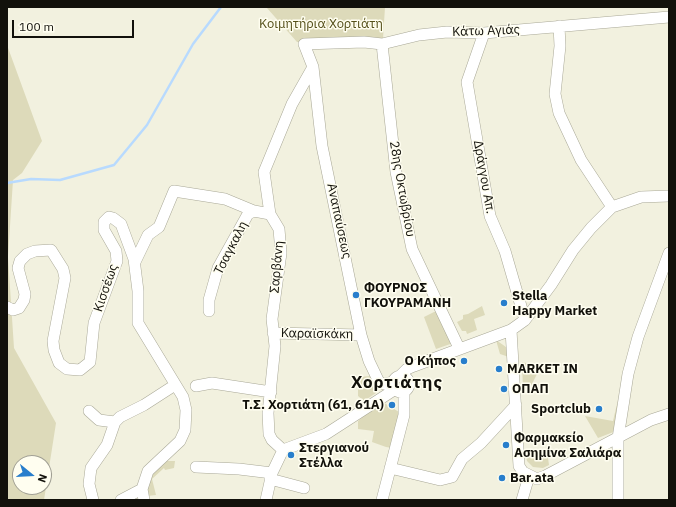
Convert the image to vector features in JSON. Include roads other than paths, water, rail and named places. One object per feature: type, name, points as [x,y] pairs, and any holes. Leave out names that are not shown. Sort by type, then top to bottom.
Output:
[{"type":"street","name":"Κάτω Αγιάς","points":[[304,44],[364,42],[382,44],[419,35],[447,32],[484,33],[669,17]]},
{"type":"street","points":[[559,26],[560,46],[555,94],[559,113],[581,160],[612,207]]},
{"type":"street","name":"Δράγγου Απ.","points":[[484,33],[467,82],[490,216],[505,251],[524,320]]},
{"type":"street","name":"Αναπαύσεως","points":[[304,44],[313,67],[322,146],[361,335],[369,361],[378,382],[398,385]]},
{"type":"street","name":"28ης Οκτωβρίου","points":[[382,44],[396,172],[412,249],[459,348]]},
{"type":"street","name":"Σαρβάνη","points":[[283,450],[272,440],[269,434],[268,413],[275,346],[272,319],[281,253],[279,229],[270,214],[265,186],[265,168],[297,94],[313,67]]},
{"type":"street","points":[[135,262],[148,235],[159,227],[174,191],[225,199],[254,211],[270,214]]},
{"type":"street","points":[[266,500],[271,476],[283,450],[326,434],[398,385],[407,369],[459,348],[511,330],[524,320],[551,284],[572,250],[612,207],[641,197],[669,196]]},
{"type":"street","name":"Τσαγκαλη","points":[[209,311],[209,300],[218,268],[248,214],[254,211]]},
{"type":"street","name":"Κισσέως","points":[[7,307],[13,310],[19,308],[24,300],[25,294],[18,268],[20,261],[27,254],[35,251],[52,250],[63,269],[65,278],[53,341],[54,350],[59,363],[67,369],[80,370],[90,362],[94,323],[117,261],[116,251],[104,230],[104,222],[109,217],[121,224],[127,236],[135,262],[138,291],[138,322],[185,402],[185,430],[180,441],[148,471],[143,494]]},
{"type":"street","points":[[618,500],[618,438],[626,380],[634,347],[669,253]]},
{"type":"street","points":[[511,330],[519,466],[528,476],[536,479],[545,476],[651,420],[669,414]]},
{"type":"street","name":"Καραϊσκάκη","points":[[273,332],[361,335]]},
{"type":"street","points":[[196,386],[212,383],[271,392]]},
{"type":"street","points":[[94,500],[89,484],[91,468],[107,445],[114,429],[115,422],[120,417],[144,405],[175,385]]},
{"type":"street","points":[[382,500],[404,415],[398,385]]},
{"type":"street","points":[[390,468],[440,480],[452,477],[462,459],[481,443],[516,405]]},
{"type":"street","points":[[88,411],[99,420],[115,422]]},
{"type":"street","points":[[196,467],[239,469],[271,476],[304,488]]},
{"type":"street","points":[[522,500],[528,476]]},
{"type":"street","points":[[121,500],[143,494]]},
{"type":"waterway","points":[[7,183],[31,179],[60,180],[114,165],[147,125],[193,44],[221,7]]},
{"type":"place","name":"ΦΟΥΡΝΟΣ ΓΚΟΥΡΑΜΑΝΗ","points":[[356,295]]},
{"type":"place","name":"Stella Happy Market","points":[[504,303]]},
{"type":"place","name":"Ο Κήπος","points":[[464,361]]},
{"type":"place","name":"MARKET IN","points":[[499,369]]},
{"type":"place","name":"ΟΠΑΠ","points":[[504,389]]},
{"type":"place","name":"Τ.Σ. Χορτιάτη (61, 61Α)","points":[[392,405]]},
{"type":"place","name":"Sportclub","points":[[599,409]]},
{"type":"place","name":"Φαρμακείο Ασημίνα Σαλιάρα","points":[[506,445]]},
{"type":"place","name":"Στεργιανού Στέλλα","points":[[291,455]]},
{"type":"place","name":"Bar.ata","points":[[502,478]]},
{"type":"district","name":"Χορτιάτης","points":[[397,383]]},
{"type":"park label","name":"Κοιμητήρια Χορτιάτη","points":[[321,24]]}]
